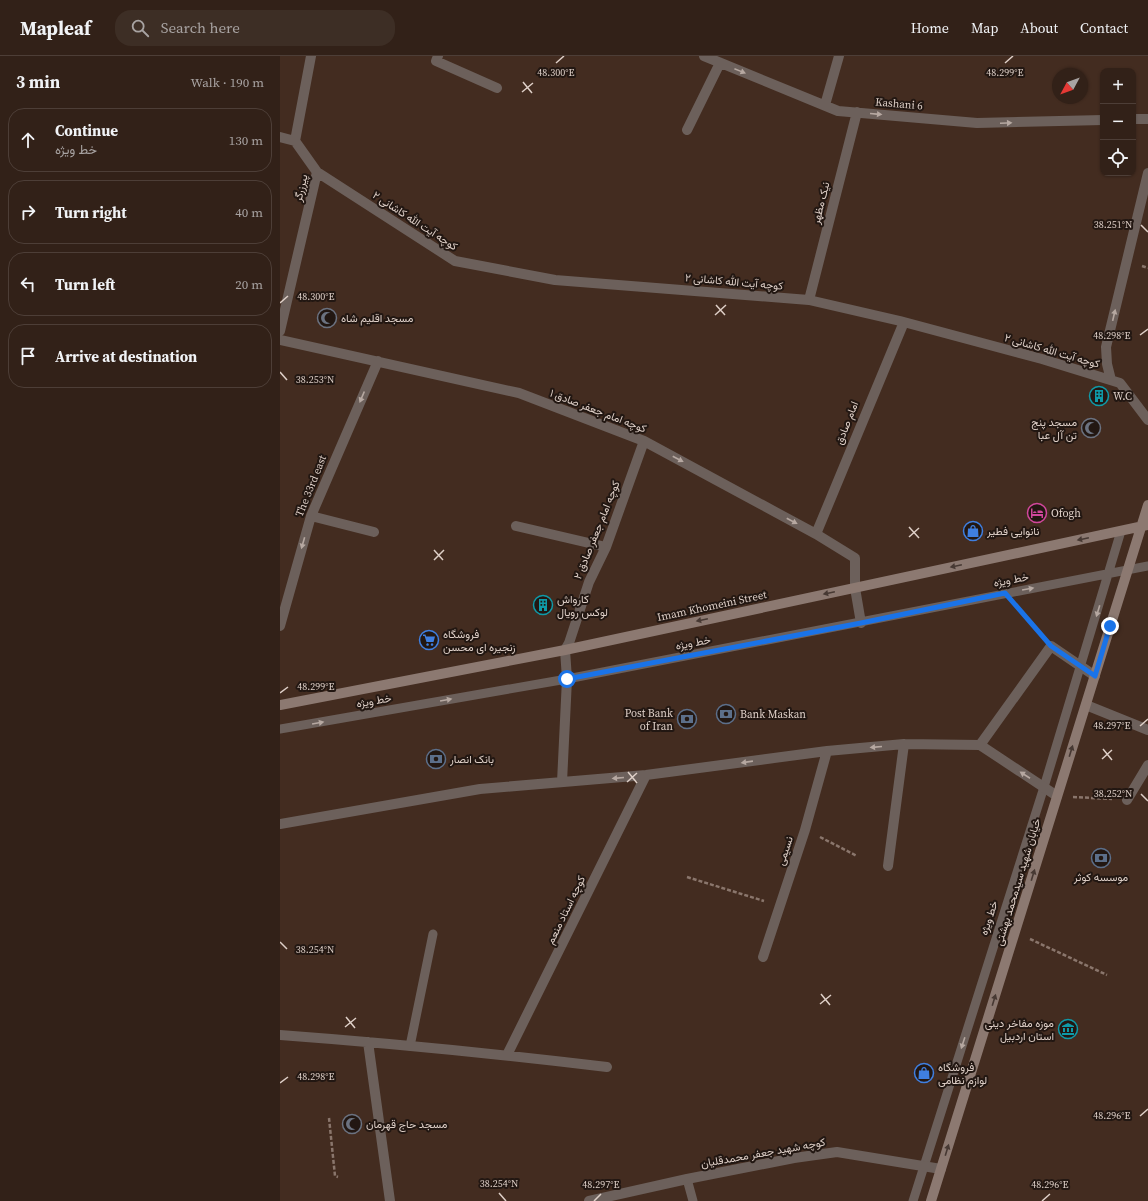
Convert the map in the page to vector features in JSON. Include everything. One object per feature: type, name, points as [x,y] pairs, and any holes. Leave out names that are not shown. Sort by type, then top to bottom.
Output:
[{"type":"main road","name":"خیابان شهید سیدمحمد بهشتی","points":[[932,1201],[1128,570],[1145,526],[1148,506]]},
{"type":"main road","name":"Imam Khomeini Street","points":[[280,705],[565,650],[1145,526]]},
{"type":"street","points":[[280,136],[295,141],[311,56]]},
{"type":"street","points":[[438,56],[436,61],[497,88]]},
{"type":"street","name":"Kashani 6","points":[[704,56],[838,111],[977,123],[1100,120]]},
{"type":"street","points":[[825,105],[839,56]]},
{"type":"street","points":[[687,130],[720,63]]},
{"type":"street","name":"نیک مظهر","points":[[809,300],[857,112]]},
{"type":"street","points":[[1136,119],[1148,119]]},
{"type":"street","name":"پیرزرگر","points":[[280,331],[317,172],[295,141]]},
{"type":"street","name":"کوچه آیت الله کاشانی ۲","points":[[317,172],[455,261],[555,280],[809,300],[902,321],[1042,359],[1120,383],[1148,420]]},
{"type":"street","points":[[1111,380],[1107,364],[1106,347],[1148,173]]},
{"type":"street","name":"امام صادق","points":[[816,534],[902,321]]},
{"type":"street","name":"کوچه امام جعفر صادق ۱","points":[[280,340],[519,393],[644,441],[816,534],[855,558],[855,588]]},
{"type":"street","name":"The 33rd east","points":[[280,626],[311,516],[378,361]]},
{"type":"street","name":"کوچه امام جعفر صادق ۲","points":[[565,650],[569,643],[589,582],[606,547],[644,441]]},
{"type":"street","points":[[311,516],[374,532]]},
{"type":"street","points":[[516,526],[606,547]]},
{"type":"street","points":[[855,588],[861,623]]},
{"type":"street","points":[[980,745],[1051,646],[1095,676]]},
{"type":"street","points":[[562,782],[567,679],[565,650]]},
{"type":"street","points":[[1086,705],[1148,730]]},
{"type":"street","points":[[888,866],[904,744]]},
{"type":"street","points":[[280,824],[480,789],[646,776],[827,751],[904,744],[980,745],[1057,796]]},
{"type":"street","name":"نسیمی","points":[[764,957],[805,830],[827,751]]},
{"type":"street","points":[[1127,800],[1148,765]]},
{"type":"street","name":"کوچه استاد منعم","points":[[507,1055],[646,776]]},
{"type":"street","points":[[280,1035],[507,1055],[607,1067]]},
{"type":"street","points":[[368,1042],[390,1201]]},
{"type":"street","name":"کوچه شهید جعفر محمدقلیان","points":[[589,1201],[687,1179],[794,1158],[837,1152],[942,1169]]},
{"type":"lane","points":[[1109,574],[1121,531]]},
{"type":"lane","name":"خط ویژه","points":[[280,730],[567,679],[1148,566]]},
{"type":"lane","name":"خط ویژه","points":[[913,1201],[1044,787],[1109,574]]},
{"type":"lane","points":[[410,1046],[433,934]]},
{"type":"lane","points":[[687,1179],[693,1201]]},
{"type":"path","points":[[1005,593],[1051,646]]},
{"type":"path","points":[[1057,796],[1127,800]]},
{"type":"path","points":[[805,830],[857,856]]},
{"type":"path","points":[[688,877],[780,906]]},
{"type":"path","points":[[1015,932],[1107,975]]},
{"type":"path","points":[[329,1118],[335,1176],[338,1177]]},
{"type":"place","name":"مسجد اقلیم شاه","points":[[327,318]]},
{"type":"place","name":"W.C","points":[[1099,396]]},
{"type":"place","name":"مسجد پنج تن آل عبا","points":[[1091,428]]},
{"type":"place","name":"Ofogh","points":[[1037,513]]},
{"type":"place","name":"نانوایی فطیر","points":[[973,531]]},
{"type":"place","name":"کارواش لوکس رویال","points":[[543,605]]},
{"type":"place","name":"فروشگاه زنجیره ای محسن","points":[[429,640]]},
{"type":"place","name":"Bank Maskan","points":[[726,714]]},
{"type":"place","name":"Post Bank of Iran","points":[[687,719]]},
{"type":"place","name":"بانک انصار","points":[[436,759]]},
{"type":"place","name":"موسسه کوثر","points":[[1101,858]]},
{"type":"place","name":"موزه مفاخر دینی استان اردبیل","points":[[1068,1029]]},
{"type":"place","name":"فروشگاه لوازم نظامی","points":[[924,1073]]},
{"type":"place","name":"مسجد حاج قهرمان","points":[[352,1124]]},
{"type":"route","points":[[567,679],[861,623],[1005,593],[1051,646],[1095,676],[1110,626]]}]
